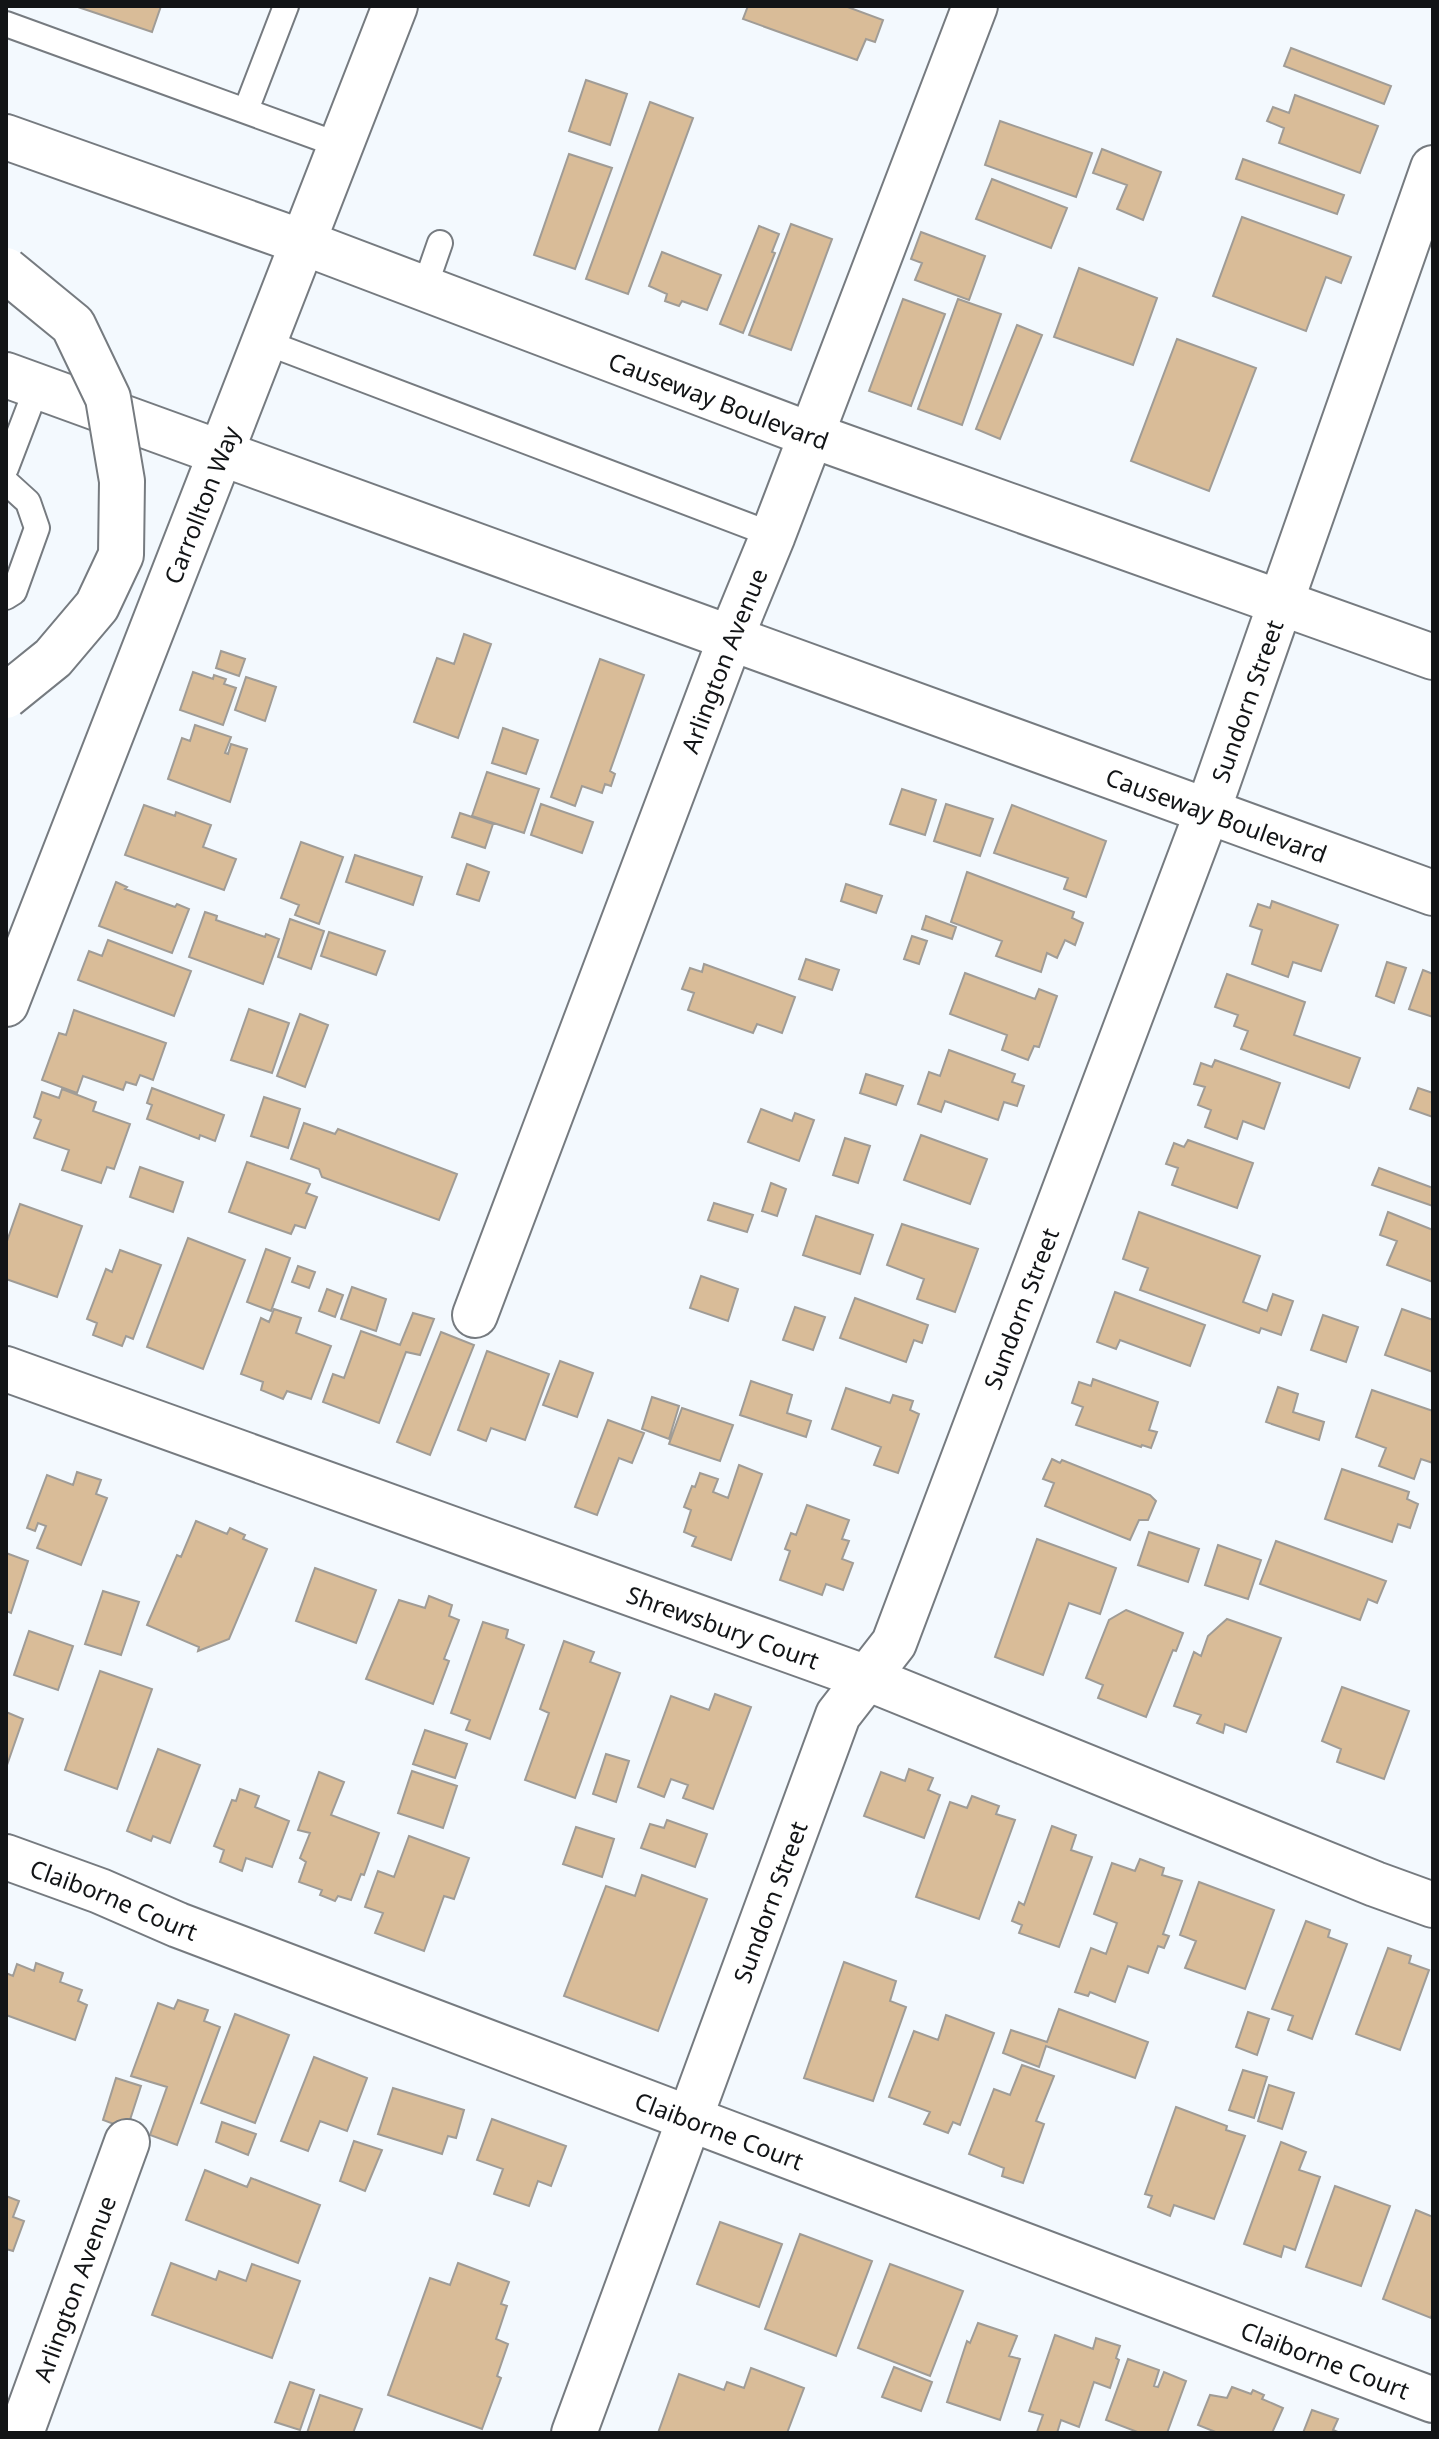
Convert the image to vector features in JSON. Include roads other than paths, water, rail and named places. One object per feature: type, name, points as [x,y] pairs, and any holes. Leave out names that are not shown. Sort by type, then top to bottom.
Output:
[{"type":"main road","name":"Carrollton Way","points":[[6,1004],[395,6]]},
{"type":"main road","name":"Arlington Avenue","points":[[475,1315],[731,637],[975,6]]},
{"type":"main road","name":"Causeway Boulevard","points":[[6,137],[302,242],[811,435],[1433,657]]},
{"type":"main road","name":"Sundorn Street","points":[[574,2433],[838,1715],[894,1643],[1208,810],[1433,168]]},
{"type":"main road","points":[[6,270],[73,325],[108,398],[122,481],[121,555],[97,606],[53,658],[6,696]]},
{"type":"main road","name":"Causeway Boulevard","points":[[22,381],[1433,893]]},
{"type":"main road","name":"Shrewsbury Court","points":[[6,1369],[867,1678],[1433,1905]]},
{"type":"main road","name":"Claiborne Court","points":[[6,1857],[689,2120],[1433,2400]]},
{"type":"main road","name":"Arlington Avenue","points":[[21,2433],[127,2142]]},
{"type":"lane","points":[[246,110],[286,6]]},
{"type":"lane","points":[[6,24],[339,145]]},
{"type":"lane","points":[[424,289],[440,243]]},
{"type":"lane","points":[[265,342],[773,535]]},
{"type":"lane","points":[[6,468],[22,381]]},
{"type":"lane","points":[[6,482],[28,502],[37,528],[14,592],[6,597]]}]
